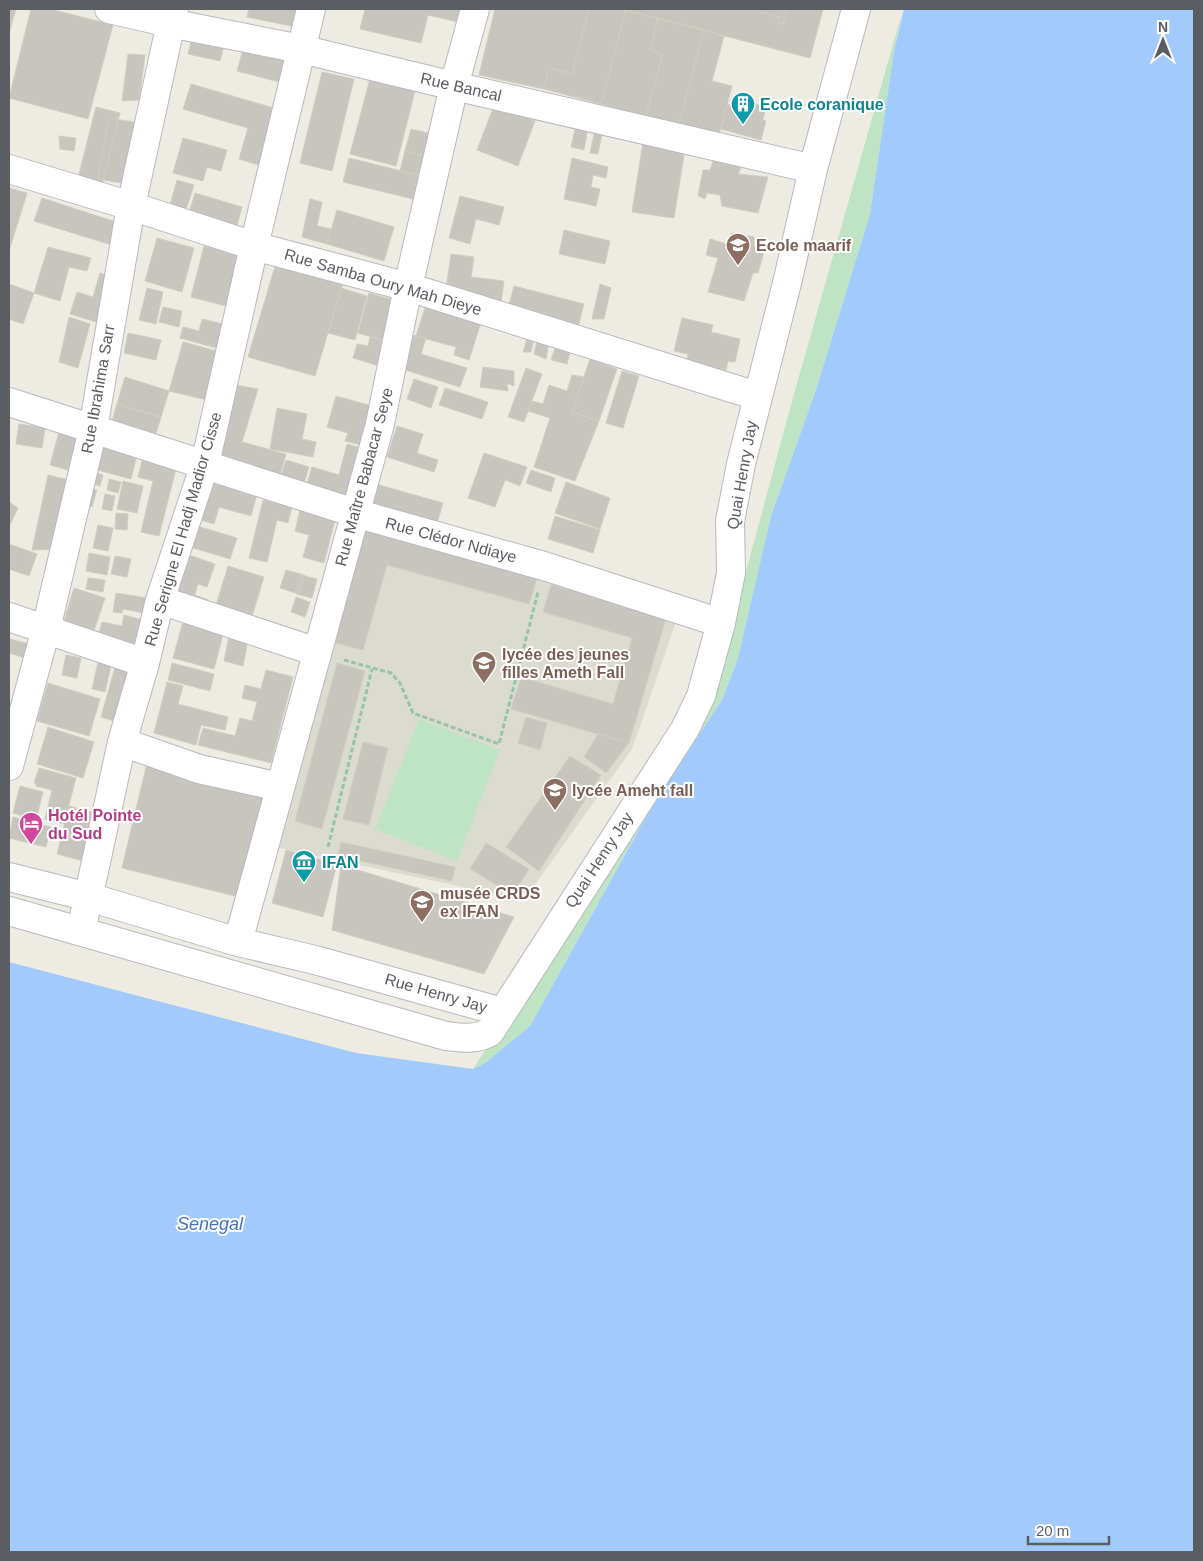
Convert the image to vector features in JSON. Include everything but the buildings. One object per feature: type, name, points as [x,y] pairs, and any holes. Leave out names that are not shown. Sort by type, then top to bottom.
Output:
[{"type":"street","name":"Rue Bancal","points":[[109,9],[172,16],[454,86],[813,169]]},
{"type":"street","name":"Rue Serigne El Hadj Madior Cisse","points":[[81,931],[122,742],[145,663],[160,600],[205,464],[254,246],[311,9]]},
{"type":"street","name":"Rue Maître Babacar Seye","points":[[238,942],[380,424],[408,287],[454,86],[476,9]]},
{"type":"street","name":"Quai Henry Jay","points":[[502,1012],[649,782],[685,730],[701,696],[721,623],[731,573],[730,520],[741,464],[788,279],[813,169],[856,9]]},
{"type":"street","name":"Rue Ibrahima Sarr","points":[[9,766],[46,630],[93,430],[131,206],[172,16]]},
{"type":"street","name":"Rue Samba Oury Mah Dieye","points":[[9,169],[254,246],[408,287],[757,396]]},
{"type":"street","name":"Rue Clédor Ndiaye","points":[[9,402],[355,513],[544,566],[721,623]]},
{"type":"street","points":[[160,600],[317,652]]},
{"type":"street","points":[[9,617],[145,663]]},
{"type":"street","points":[[122,742],[199,769],[280,788]]},
{"type":"street","name":"Rue Henry Jay","points":[[9,877],[89,897],[238,942],[315,960],[502,1012],[490,1032],[483,1036],[461,1038],[446,1036],[9,911]]},
{"type":"path","points":[[317,652],[391,673],[400,683],[413,713],[499,744],[544,566]]},
{"type":"path","points":[[328,847],[372,669]]},
{"type":"shaded area","name":"lycée des jeunes filles Ameth Fall","points":[[358,517],[677,619],[632,749],[524,900],[270,846]]},
{"type":"green space","points":[[903,9],[894,51],[870,214],[816,390],[771,516],[738,658],[723,698],[650,810],[530,1026],[485,1063],[473,1069],[710,705],[794,394]]},
{"type":"green space","points":[[419,719],[500,750],[457,861],[375,829]]},
{"type":"water","name":"Senegal","points":[[904,9],[1194,9],[1194,1552],[9,1552],[9,962],[356,1053],[473,1069],[485,1063],[530,1026],[650,810],[723,698],[738,658],[771,516],[816,390],[870,214],[894,51]]},
{"type":"place","name":"Ecole coranique","points":[[743,125]]},
{"type":"place","name":"Ecole maarif","points":[[738,266]]},
{"type":"place","name":"lycée des jeunes filles Ameth Fall","points":[[484,684]]},
{"type":"place","name":"lycée Ameht fall","points":[[555,811]]},
{"type":"place","name":"Hotél Pointe du Sud","points":[[31,845]]},
{"type":"place","name":"IFAN","points":[[304,883]]},
{"type":"place","name":"musée CRDS ex IFAN","points":[[422,923]]}]
